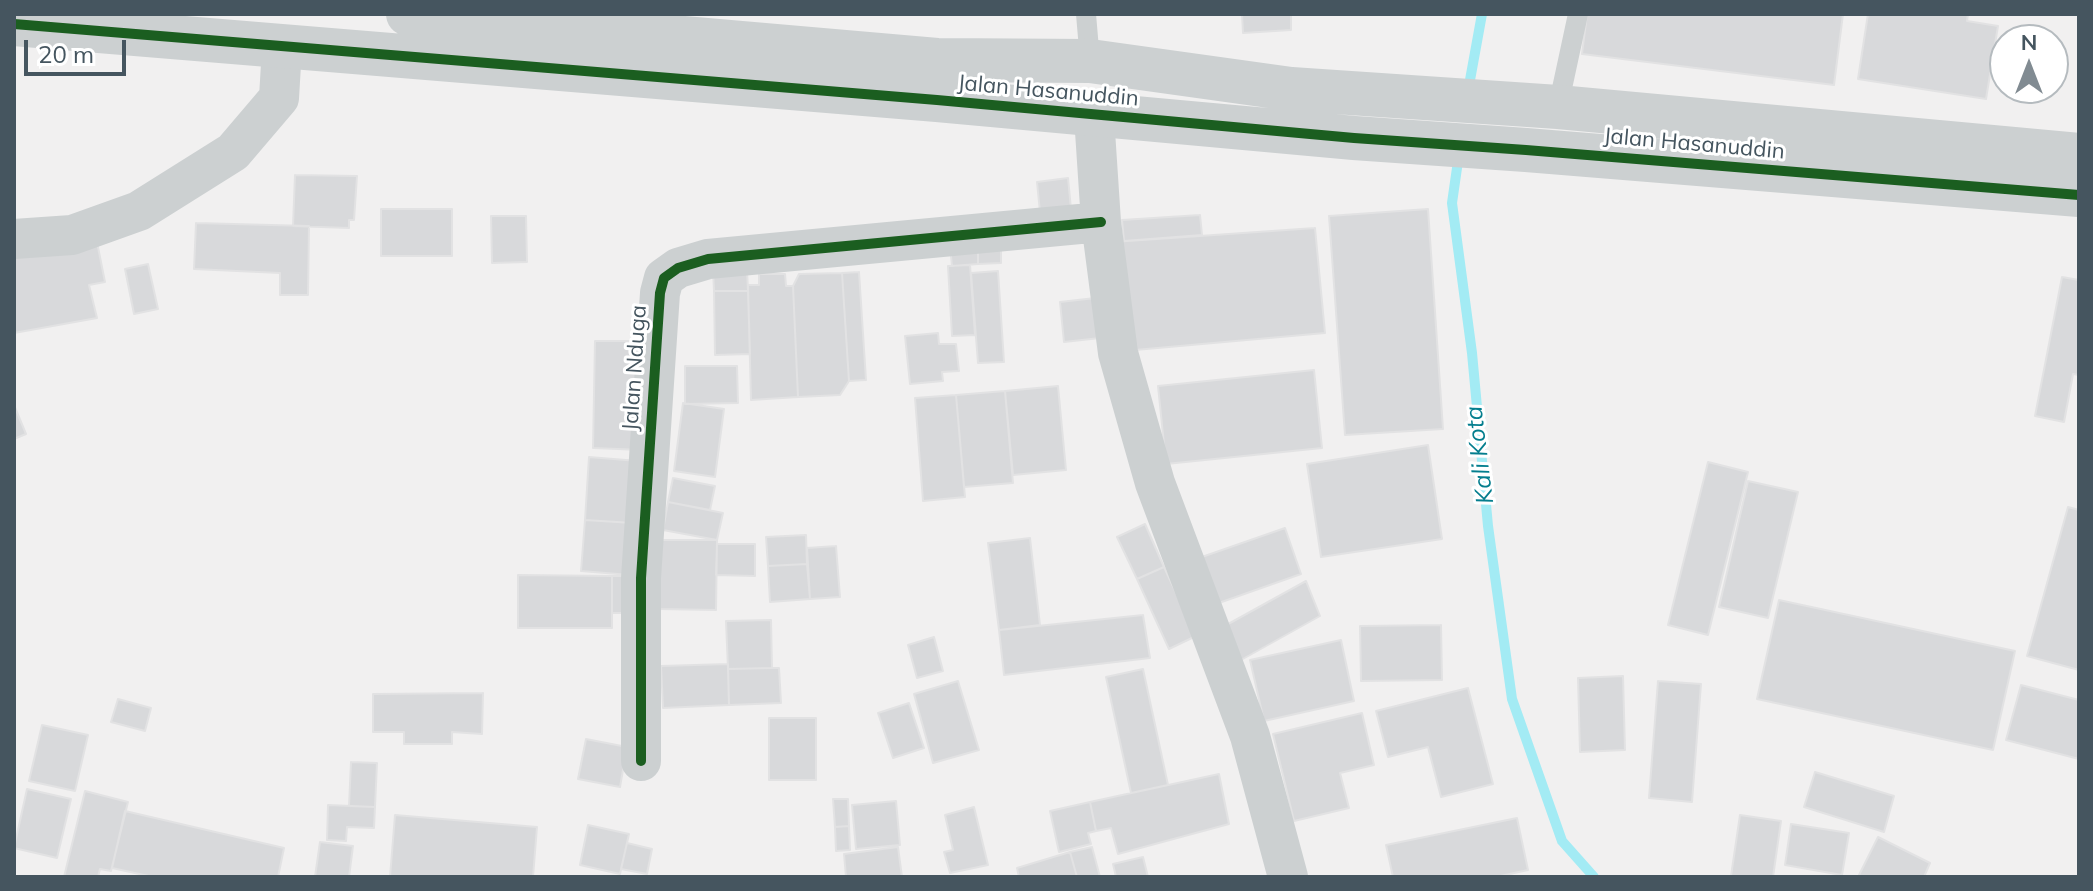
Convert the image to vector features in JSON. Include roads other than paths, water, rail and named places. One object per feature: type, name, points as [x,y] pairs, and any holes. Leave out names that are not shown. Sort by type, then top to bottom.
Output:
[{"type":"street","name":"Jalan Hasanuddin","points":[[408,14],[937,60],[1090,61],[1291,89],[1544,107],[2074,175]]},
{"type":"street","name":"Jalan Hasanuddin","points":[[14,24],[1526,150],[2074,175]]},
{"type":"street","points":[[14,239],[72,235],[139,211],[233,152],[279,98],[282,47]]},
{"type":"street","points":[[1094,116],[1101,222],[1118,353],[1155,483],[1250,736],[1288,877]]},
{"type":"street","name":"Jalan Nduga","points":[[641,761],[641,578],[660,293],[664,278],[678,268],[708,259],[1101,222]]},
{"type":"lane","points":[[1086,14],[1090,61]]},
{"type":"lane","points":[[1544,107],[1578,14]]},
{"type":"waterway","name":"Kali Kota","points":[[1468,91],[1482,14]]},
{"type":"waterway","name":"Kali Kota","points":[[1459,154],[1452,203],[1472,353],[1488,526],[1512,699],[1562,841],[1594,877]]}]
